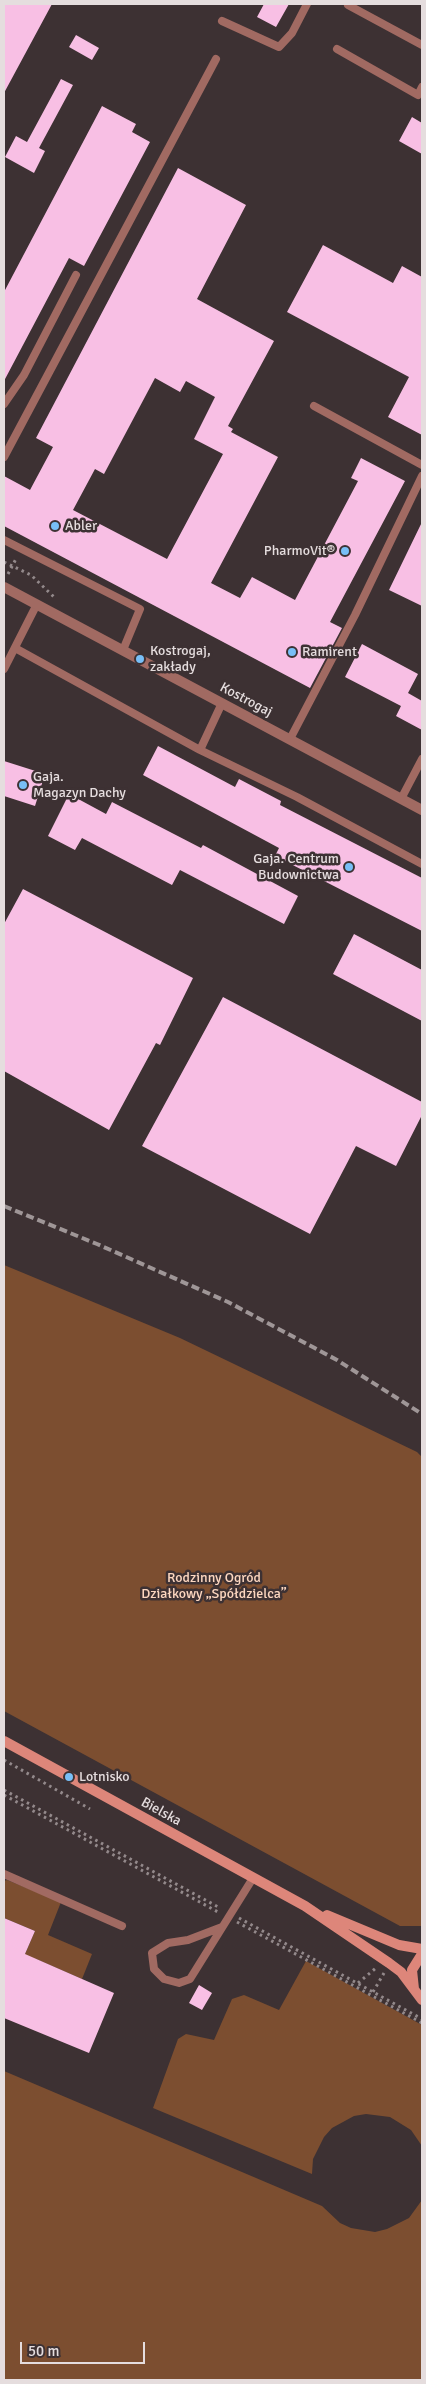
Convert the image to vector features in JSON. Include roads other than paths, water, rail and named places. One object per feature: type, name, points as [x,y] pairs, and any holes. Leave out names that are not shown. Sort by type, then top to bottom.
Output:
[{"type":"main road","name":"Bielska","points":[[4,1741],[305,1906],[401,1972],[422,2000]]},
{"type":"main road","name":"Bielska","points":[[305,1906],[398,1945],[422,1949]]},
{"type":"main road","points":[[414,1990],[412,1970],[422,1954]]},
{"type":"street","name":"Kostrogaj","points":[[4,587],[422,810]]},
{"type":"lane","points":[[222,21],[279,47],[292,33],[307,4]]},
{"type":"lane","points":[[348,5],[422,45]]},
{"type":"lane","points":[[337,49],[418,95],[422,86]]},
{"type":"lane","points":[[4,456],[216,59]]},
{"type":"lane","points":[[4,404],[24,375],[76,274]]},
{"type":"lane","points":[[314,406],[422,466]]},
{"type":"lane","points":[[290,739],[355,615],[422,476]]},
{"type":"lane","points":[[4,540],[140,610],[123,650]]},
{"type":"lane","points":[[4,669],[37,604]]},
{"type":"lane","points":[[15,648],[200,750],[297,797],[422,864]]},
{"type":"lane","points":[[200,750],[222,703]]},
{"type":"lane","points":[[401,799],[422,759]]},
{"type":"lane","points":[[4,1874],[122,1926]]},
{"type":"lane","points":[[222,1927],[188,1940],[168,1943],[152,1953],[154,1969],[164,1979],[179,1983],[190,1979],[254,1878]]},
{"type":"railway","points":[[4,1206],[97,1244],[228,1302],[337,1360],[422,1414]]},
{"type":"place","name":"Abler","points":[[55,526]]},
{"type":"place","name":"PharmoVit®","points":[[345,551]]},
{"type":"place","name":"Ramirent","points":[[292,652]]},
{"type":"place","name":"Kostrogaj, zakłady","points":[[140,659]]},
{"type":"place","name":"Gaja. Magazyn Dachy","points":[[23,785]]},
{"type":"place","name":"Gaja. Centrum Budownictwa","points":[[349,867]]},
{"type":"place","name":"Lotnisko","points":[[69,1777]]},
{"type":"park label","name":"Rodzinny Ogród Działkowy „Spółdzielca”","points":[[214,1586]]}]
